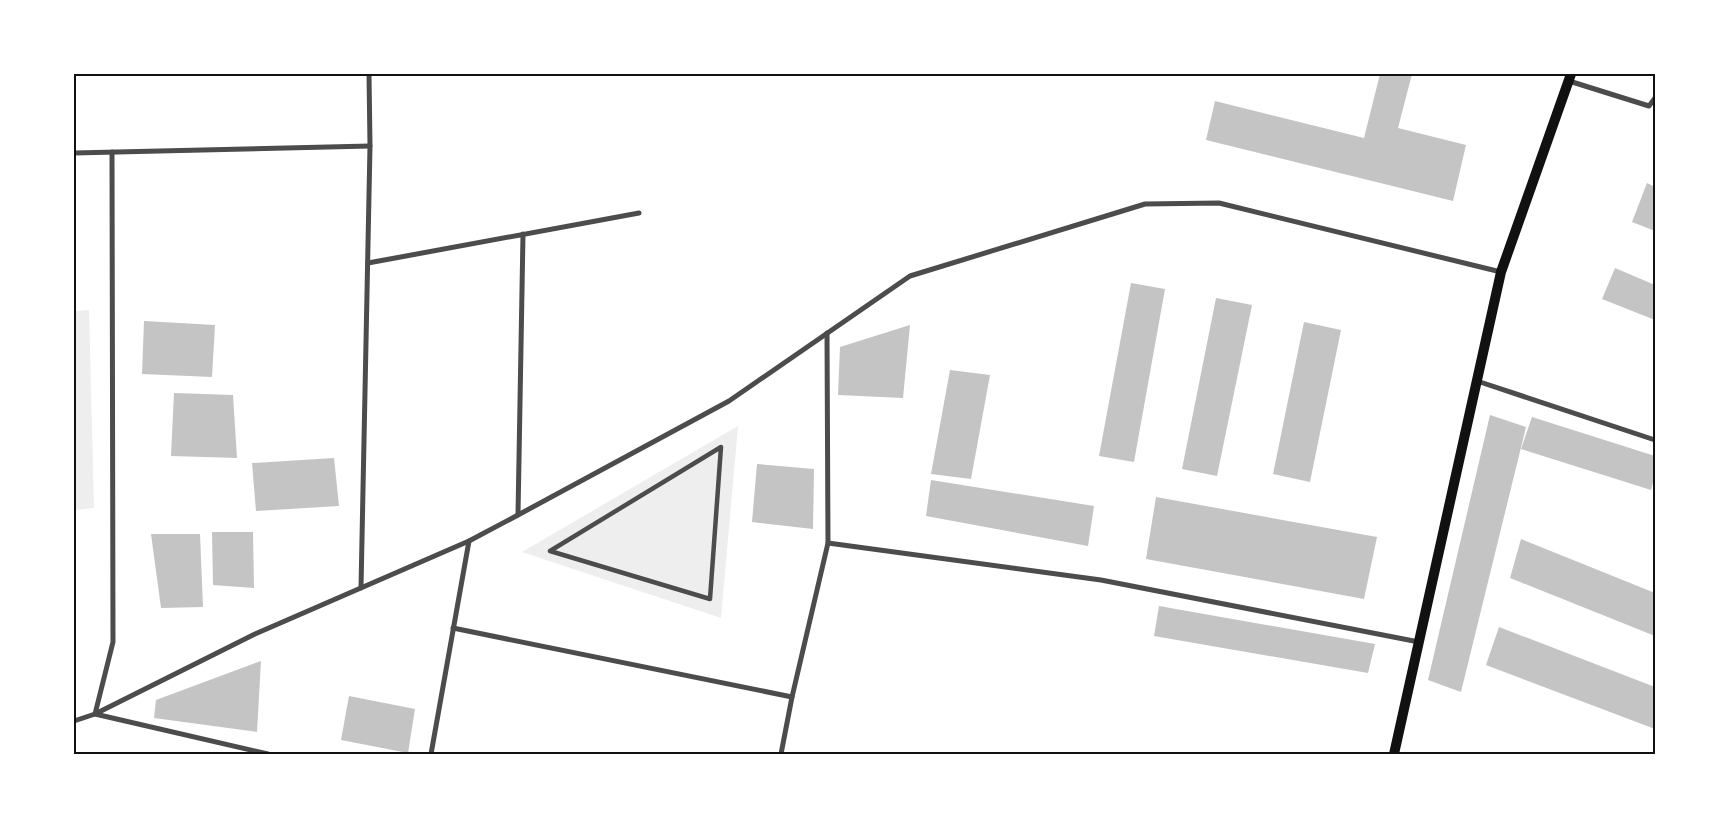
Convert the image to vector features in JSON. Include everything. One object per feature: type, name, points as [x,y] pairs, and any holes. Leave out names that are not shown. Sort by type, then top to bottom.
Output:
[{"type":"main road","points":[[1394,754],[1500,272],[1570,77]]},
{"type":"street","points":[[361,588],[370,146],[369,74]]},
{"type":"street","points":[[1570,77],[1648,106],[1655,98]]},
{"type":"street","points":[[74,153],[370,146]]},
{"type":"street","points":[[95,714],[113,642],[112,152]]},
{"type":"street","points":[[74,721],[95,714],[255,634],[469,541],[518,516],[729,401],[910,276],[1145,204],[1218,203],[1500,272]]},
{"type":"street","points":[[368,263],[638,213]]},
{"type":"street","points":[[518,516],[523,234]]},
{"type":"street","points":[[781,754],[792,697],[828,543],[827,333]]},
{"type":"street","points":[[1477,381],[1655,440]]},
{"type":"street","points":[[721,447],[710,599],[550,551],[661,484],[721,447]]},
{"type":"street","points":[[431,754],[469,541]]},
{"type":"street","points":[[828,543],[1101,580],[1420,642]]},
{"type":"street","points":[[453,628],[792,697]]},
{"type":"street","points":[[95,714],[268,754]]},
{"type":"shaded area","points":[[89,310],[94,508],[74,510],[74,311]]},
{"type":"shaded area","points":[[738,426],[721,618],[522,552]]},
{"type":"building","points":[[1380,74],[1412,74],[1398,128],[1466,145],[1453,201],[1206,140],[1215,101],[1364,138]]},
{"type":"building","points":[[1647,183],[1655,187],[1655,231],[1632,222]]},
{"type":"building","points":[[1615,268],[1655,285],[1655,320],[1602,299]]},
{"type":"building","points":[[1131,283],[1165,289],[1134,462],[1099,456]]},
{"type":"building","points":[[1216,298],[1252,305],[1217,476],[1182,469]]},
{"type":"building","points":[[144,321],[215,325],[212,377],[142,374]]},
{"type":"building","points":[[1304,322],[1341,330],[1310,482],[1273,474]]},
{"type":"building","points":[[910,325],[903,398],[838,395],[840,347]]},
{"type":"building","points":[[950,370],[990,375],[971,479],[931,474]]},
{"type":"building","points":[[174,393],[233,395],[237,458],[171,456]]},
{"type":"building","points":[[1490,415],[1526,427],[1461,692],[1428,680]]},
{"type":"building","points":[[1532,417],[1655,456],[1655,475],[1651,490],[1521,449]]},
{"type":"building","points":[[334,458],[339,506],[256,511],[252,463]]},
{"type":"building","points":[[757,464],[814,469],[813,529],[752,522]]},
{"type":"building","points":[[931,480],[1094,506],[1088,546],[926,516]]},
{"type":"building","points":[[1156,497],[1377,537],[1364,599],[1146,559]]},
{"type":"building","points":[[212,532],[253,532],[254,588],[213,585]]},
{"type":"building","points":[[151,534],[200,534],[203,607],[161,608]]},
{"type":"building","points":[[1521,539],[1655,593],[1655,636],[1510,578]]},
{"type":"building","points":[[1159,606],[1375,644],[1368,673],[1154,636]]},
{"type":"building","points":[[1499,627],[1655,687],[1655,729],[1486,665]]},
{"type":"building","points":[[261,661],[257,732],[154,718],[156,700]]},
{"type":"building","points":[[349,696],[415,709],[408,753],[341,740]]}]
